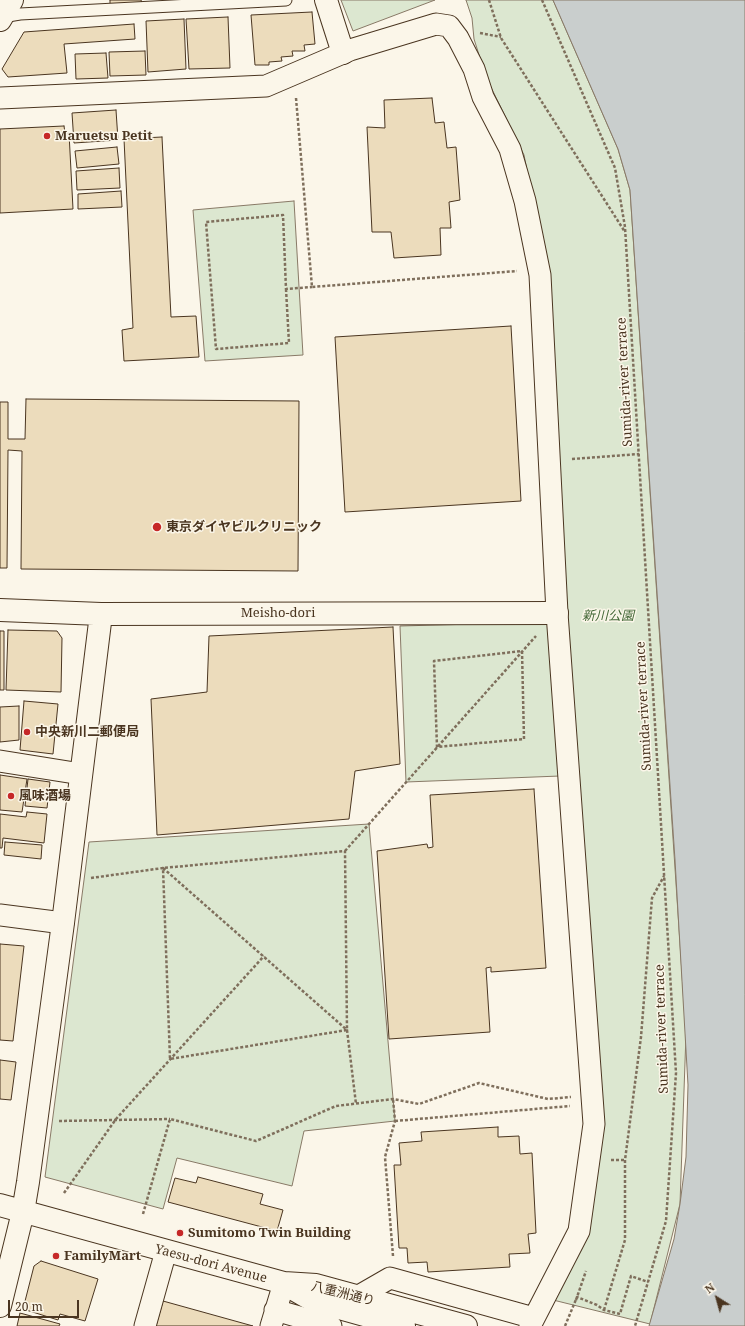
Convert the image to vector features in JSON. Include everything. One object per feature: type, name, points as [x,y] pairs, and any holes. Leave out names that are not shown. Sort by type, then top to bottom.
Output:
[{"type":"street","points":[[326,0],[343,53]]},
{"type":"street","points":[[0,98],[266,86],[343,53],[436,24],[449,26],[474,69],[483,97],[510,149],[525,201],[539,269],[557,613],[578,881],[594,1124],[579,1231],[532,1322],[390,1278],[357,1297]]},
{"type":"street","name":"Meisho-dori","points":[[0,610],[101,614],[557,613]]},
{"type":"street","points":[[0,1306],[24,1212],[63,923],[80,774],[101,614]]},
{"type":"street","points":[[0,761],[80,774]]},
{"type":"street","points":[[0,915],[63,923]]},
{"type":"street","name":"Yaesu-dori Avenue","points":[[0,1205],[284,1283]]},
{"type":"street","points":[[145,1326],[166,1251]]},
{"type":"street","points":[[284,1283],[273,1318],[331,1326]]},
{"type":"street","name":"八重洲通り","points":[[284,1283],[316,1286],[357,1297],[407,1318]]},
{"type":"street","name":"八重洲通り","points":[[284,1283],[314,1301],[407,1318]]},
{"type":"street","points":[[407,1318],[466,1326]]},
{"type":"lane","points":[[5,12],[20,14],[286,0]]},
{"type":"path","points":[[489,0],[501,38],[626,233]]},
{"type":"path","name":"Sumida-river terrace","points":[[542,0],[616,168],[626,233],[676,1073],[666,1221],[635,1326]]},
{"type":"path","points":[[294,74],[312,287]]},
{"type":"path","points":[[283,215],[286,289],[288,343],[216,349],[206,222],[283,215]]},
{"type":"path","points":[[286,289],[539,269]]},
{"type":"path","points":[[549,461],[639,454]]},
{"type":"path","points":[[356,1104],[347,1030],[345,851],[557,613]]},
{"type":"path","points":[[437,747],[434,661],[522,652]]},
{"type":"path","points":[[437,747],[524,739],[522,652]]},
{"type":"path","points":[[68,881],[163,868],[345,851]]},
{"type":"path","points":[[163,868],[347,1030]]},
{"type":"path","points":[[163,868],[170,1059]]},
{"type":"path","points":[[604,1310],[625,1240],[625,1160],[641,1037],[652,898],[664,876]]},
{"type":"path","points":[[64,1193],[116,1119],[264,956]]},
{"type":"path","points":[[170,1059],[347,1030]]},
{"type":"path","points":[[52,1121],[170,1119],[256,1141],[336,1106],[393,1100],[419,1104],[479,1083],[548,1098],[592,1100]]},
{"type":"path","points":[[390,1278],[393,1256],[385,1157],[395,1121],[393,1100]]},
{"type":"path","points":[[395,1121],[592,1100]]},
{"type":"path","points":[[143,1214],[170,1119]]},
{"type":"path","points":[[565,1326],[577,1297],[597,1304],[604,1310],[620,1314],[631,1276],[648,1282]]},
{"type":"green space","points":[[341,0],[435,0],[353,31]]},
{"type":"green space","name":"新川公園","points":[[466,0],[553,0],[618,149],[630,190],[686,1034],[680,1204],[650,1324],[545,1298],[579,1231],[594,1124],[533,201],[524,155],[486,77],[474,39],[472,18]]},
{"type":"green space","points":[[294,201],[303,355],[205,361],[193,210]]},
{"type":"green space","points":[[549,622],[560,776],[406,782],[400,626]]},
{"type":"green space","points":[[369,824],[395,1121],[304,1131],[292,1186],[177,1158],[163,1209],[45,1177],[89,842]]},
{"type":"shaded area","points":[[553,0],[745,0],[745,1326],[649,1326],[674,1239],[680,1204],[686,1157],[688,1085],[675,860],[630,190],[618,149]]},
{"type":"building","points":[[110,0],[141,0],[142,3],[110,6]]},
{"type":"building","points":[[312,12],[315,44],[304,45],[305,51],[292,51],[293,56],[281,57],[282,61],[269,62],[269,65],[255,65],[251,15]]},
{"type":"building","points":[[228,17],[230,68],[189,69],[186,19]]},
{"type":"building","points":[[184,19],[186,69],[148,72],[146,21]]},
{"type":"building","points":[[134,24],[135,39],[64,44],[67,73],[8,77],[2,69],[24,32]]},
{"type":"building","points":[[145,51],[146,75],[110,76],[109,52]]},
{"type":"building","points":[[106,53],[108,78],[76,79],[75,54]]},
{"type":"building","points":[[432,98],[435,123],[444,122],[447,148],[456,147],[460,200],[449,202],[451,228],[440,228],[441,255],[394,258],[391,232],[372,232],[367,127],[385,128],[384,100]]},
{"type":"building","points":[[116,110],[118,140],[74,143],[72,113]]},
{"type":"building","points":[[64,126],[65,133],[69,133],[73,209],[0,213],[0,129]]},
{"type":"building","points":[[162,137],[171,317],[196,316],[199,357],[124,361],[122,330],[133,328],[124,139]]},
{"type":"building","points":[[117,147],[119,164],[77,168],[75,151]]},
{"type":"building","points":[[119,168],[120,188],[77,190],[76,171]]},
{"type":"building","points":[[121,191],[122,207],[78,209],[78,194]]},
{"type":"building","points":[[511,326],[521,501],[345,512],[335,337]]},
{"type":"building","points":[[26,399],[299,401],[298,571],[21,569],[22,451],[8,450],[7,568],[0,568],[0,402],[8,402],[8,439],[25,439]]},
{"type":"building","points":[[393,627],[400,764],[355,771],[349,819],[157,835],[151,699],[207,692],[209,636]]},
{"type":"building","points":[[8,630],[57,631],[62,638],[61,692],[6,690]]},
{"type":"building","points":[[0,631],[4,631],[4,690],[0,690]]},
{"type":"building","points":[[24,701],[58,704],[53,754],[20,750]]},
{"type":"building","points":[[19,706],[19,740],[0,742],[0,707]]},
{"type":"building","points":[[0,775],[27,779],[22,812],[0,810]]},
{"type":"building","points":[[28,779],[50,782],[47,808],[25,806]]},
{"type":"building","points":[[534,789],[546,968],[491,972],[491,967],[486,968],[490,1032],[389,1039],[377,851],[427,844],[428,848],[433,847],[430,795]]},
{"type":"building","points":[[27,812],[47,814],[44,843],[3,838],[2,848],[0,848],[0,814],[26,817]]},
{"type":"building","points":[[5,842],[42,845],[41,859],[4,855]]},
{"type":"building","points":[[0,944],[24,946],[13,1041],[0,1040]]},
{"type":"building","points":[[0,1060],[16,1062],[11,1100],[0,1099]]},
{"type":"building","points":[[498,1127],[498,1137],[519,1136],[520,1154],[532,1153],[536,1233],[528,1234],[530,1253],[509,1254],[510,1267],[428,1272],[427,1262],[408,1263],[407,1248],[399,1248],[394,1165],[401,1165],[399,1143],[422,1141],[421,1132]]},
{"type":"building","points":[[198,1177],[263,1194],[260,1204],[283,1210],[277,1231],[168,1202],[175,1178],[196,1183]]},
{"type":"building","points":[[41,1261],[98,1279],[85,1321],[60,1314],[58,1320],[23,1309],[34,1266]]},
{"type":"building","points":[[163,1301],[253,1326],[156,1326]]},
{"type":"building","points":[[20,1313],[60,1324],[59,1326],[17,1326]]},
{"type":"place","name":"Maruetsu Petit","points":[[47,136]]},
{"type":"place","name":"東京ダイヤビルクリニック","points":[[157,527]]},
{"type":"place","name":"中央新川二郵便局","points":[[27,732]]},
{"type":"place","name":"風味酒場","points":[[11,796]]},
{"type":"place","name":"Sumitomo Twin Building","points":[[180,1233]]},
{"type":"place","name":"FamilyMart","points":[[56,1256]]}]
